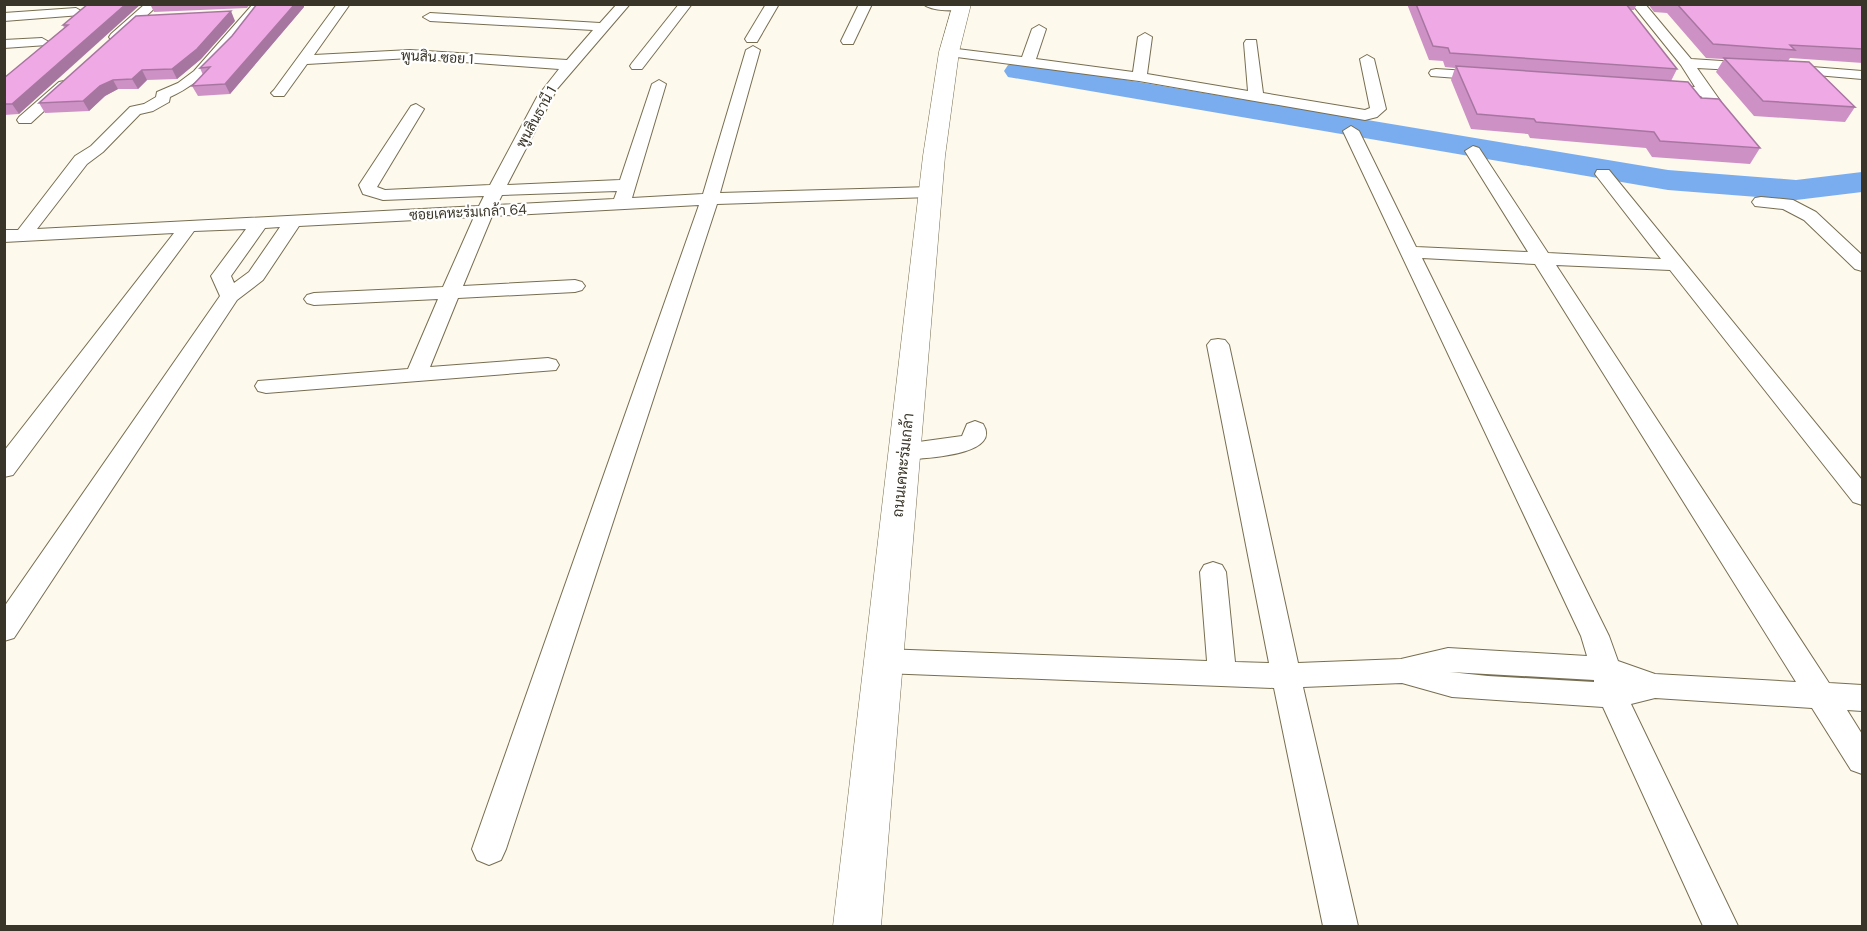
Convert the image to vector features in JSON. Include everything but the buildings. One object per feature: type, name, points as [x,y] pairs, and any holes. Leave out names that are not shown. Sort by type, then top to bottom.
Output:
[{"type":"street","points":[[4,12],[13,4]]},
{"type":"street","points":[[279,93],[344,4]]},
{"type":"street","points":[[410,54],[437,4]]},
{"type":"street","name":"พูนสินธานี 1","points":[[416,375],[485,211],[545,96],[624,4]]},
{"type":"street","points":[[637,66],[686,4]]},
{"type":"street","points":[[489,849],[710,199],[753,45],[773,4]]},
{"type":"street","points":[[848,41],[866,4]]},
{"type":"street","points":[[929,4],[961,5]]},
{"type":"street","points":[[1638,4],[1708,92],[1656,95]]},
{"type":"street","name":"ถนนเคหะร่มเกล้า","points":[[857,927],[931,192],[949,52],[961,5]]},
{"type":"street","points":[[228,15],[256,9]]},
{"type":"street","points":[[23,235],[81,160],[97,149],[135,110],[155,106],[164,99],[162,95],[192,81],[256,9]]},
{"type":"street","points":[[102,50],[136,19],[156,11]]},
{"type":"street","points":[[4,17],[76,12]]},
{"type":"street","points":[[425,27],[604,27]]},
{"type":"street","points":[[1028,61],[1039,29]]},
{"type":"street","points":[[1139,77],[1145,37]]},
{"type":"street","points":[[4,44],[42,42]]},
{"type":"street","points":[[1251,43],[1256,97]]},
{"type":"street","points":[[949,52],[1139,77],[1361,115],[1372,114],[1378,109],[1368,59]]},
{"type":"street","name":"พูนสิน ซอย 1","points":[[304,60],[410,54],[570,65]]},
{"type":"street","points":[[1687,63],[1863,75]]},
{"type":"street","points":[[1809,71],[1825,82],[1863,87]]},
{"type":"street","points":[[25,120],[77,73]]},
{"type":"street","points":[[1436,73],[1499,77]]},
{"type":"street","points":[[621,204],[659,84]]},
{"type":"street","points":[[416,109],[368,185],[369,190],[383,195],[627,184]]},
{"type":"street","points":[[1351,131],[1595,636],[1609,682],[1721,927]]},
{"type":"street","points":[[43,234],[99,158],[97,149]]},
{"type":"street","points":[[1473,151],[1863,760]]},
{"type":"street","points":[[1603,174],[1863,496]]},
{"type":"street","name":"ซอยเคหะร่มเกล้า 64","points":[[4,236],[710,199],[931,192]]},
{"type":"street","points":[[1761,202],[1787,204],[1810,216],[1863,265]]},
{"type":"street","points":[[4,630],[230,296],[255,276],[293,222]]},
{"type":"street","points":[[230,296],[221,276],[259,223]]},
{"type":"street","points":[[4,469],[189,226]]},
{"type":"street","points":[[1410,252],[1676,265]]},
{"type":"street","points":[[314,299],[575,286]]},
{"type":"street","points":[[1218,345],[1340,927]]},
{"type":"street","points":[[266,386],[548,365]]},
{"type":"street","points":[[904,452],[968,443],[974,439],[975,429]]},
{"type":"street","points":[[1213,572],[1222,673]]},
{"type":"street","points":[[883,661],[1286,676],[1401,671],[1452,685],[1500,690],[1609,682],[1863,698]]},
{"type":"waterway","points":[[1018,71],[1668,180],[1796,190],[1862,182]]}]
